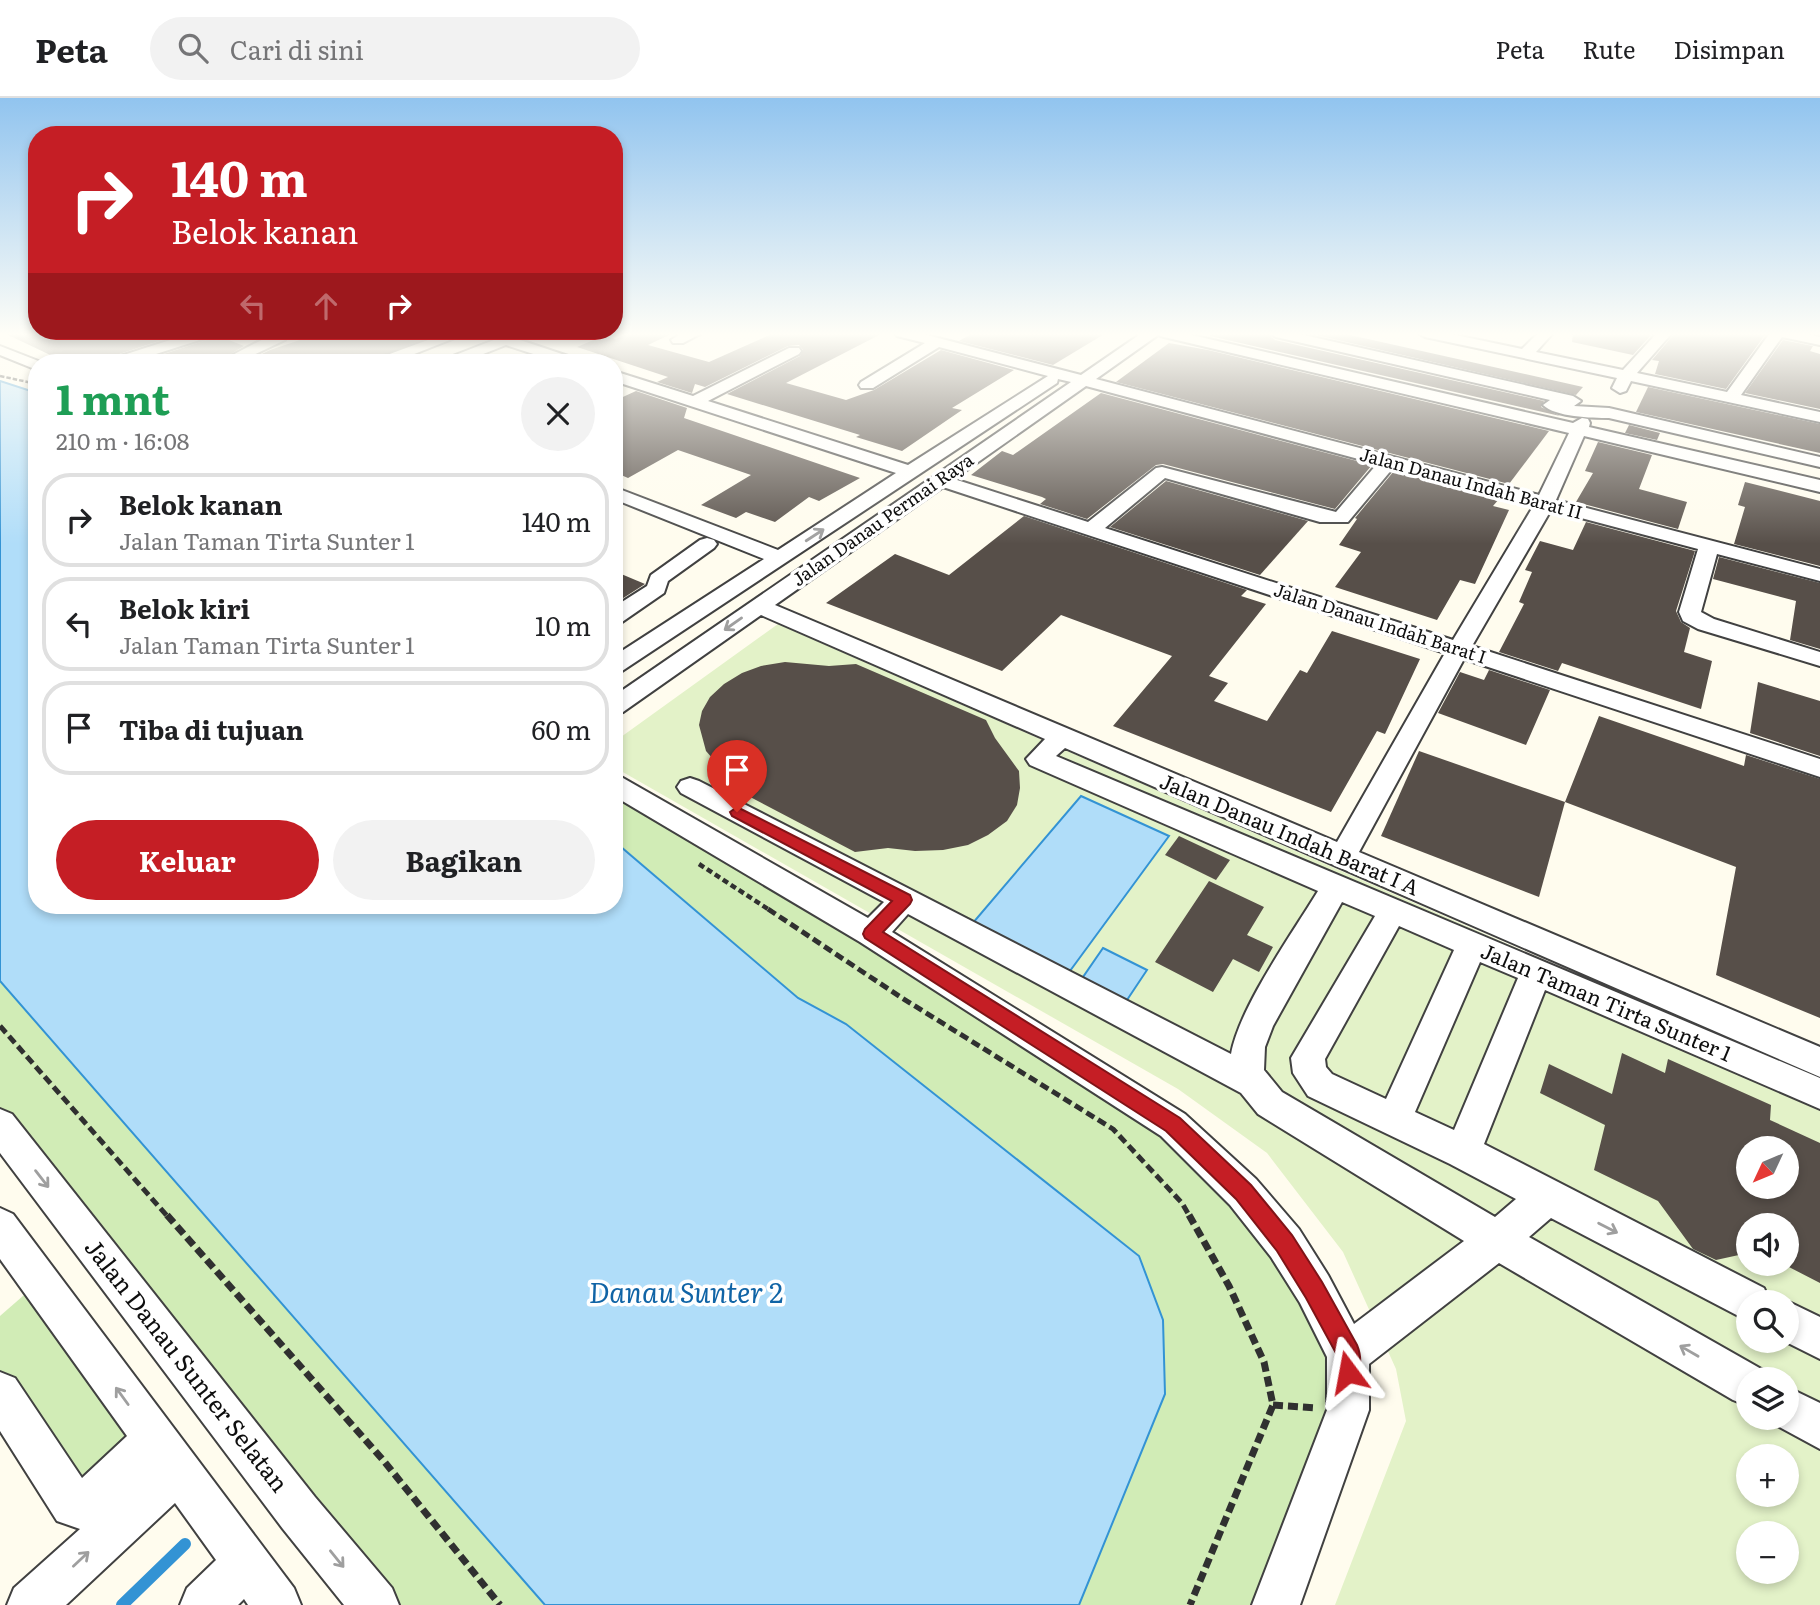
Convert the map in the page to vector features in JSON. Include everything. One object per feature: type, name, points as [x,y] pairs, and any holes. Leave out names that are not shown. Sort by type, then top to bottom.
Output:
[{"type":"street","points":[[698,403],[911,472]]},
{"type":"street","name":"Jalan Danau Permai Raya","points":[[623,660],[1017,403]]},
{"type":"street","name":"Jalan Danau Permai Raya","points":[[623,700],[1049,403]]},
{"type":"street","name":"Jalan Danau Indah Barat II","points":[[1166,403],[1820,575]]},
{"type":"street","points":[[1476,403],[1820,478]]},
{"type":"street","points":[[1485,403],[1820,486]]},
{"type":"street","points":[[1547,403],[1585,413],[1609,413],[1820,462]]},
{"type":"street","points":[[1609,413],[1613,403]]},
{"type":"street","points":[[1756,403],[1820,417]]},
{"type":"street","points":[[1581,427],[1545,503],[1458,650],[1252,1032],[1246,1065],[1253,1082],[1270,1103],[1497,1240],[1736,1378]]},
{"type":"street","points":[[1093,528],[1161,472],[1327,518],[1341,519],[1388,462]]},
{"type":"street","name":"Jalan Danau Indah Barat I","points":[[940,480],[1820,768]]},
{"type":"street","points":[[623,496],[772,563]]},
{"type":"street","points":[[623,511],[707,544],[772,563]]},
{"type":"street","points":[[623,611],[657,589],[659,579],[707,544]]},
{"type":"street","points":[[1709,546],[1691,616],[1706,624],[1820,659]]},
{"type":"street","name":"Jalan Danau Indah Barat I A","points":[[759,606],[1061,737],[1339,872],[1820,1062]]},
{"type":"street","name":"Jalan Taman Tirta Sunter 1","points":[[1061,737],[1039,759],[1339,872],[1393,911],[1820,1094]]},
{"type":"street","points":[[690,787],[1253,1082]]},
{"type":"street","points":[[623,788],[872,934],[1173,1125],[1243,1192],[1285,1243],[1348,1354],[1348,1410],[1276,1605]]},
{"type":"street","points":[[872,934],[904,900]]},
{"type":"street","points":[[1393,911],[1308,1058],[1310,1073],[1320,1086],[1463,1152],[1736,1295]]},
{"type":"street","points":[[1394,1121],[1472,945]]},
{"type":"street","points":[[1463,1152],[1536,972]]},
{"type":"street","name":"Jalan Danau Sunter Selatan","points":[[0,1125],[244,1441],[375,1605]]},
{"type":"street","points":[[1348,1354],[1497,1240],[1547,1197]]},
{"type":"street","points":[[0,1227],[277,1605]]},
{"type":"street","points":[[1799,1328],[1820,1339]]},
{"type":"street","points":[[0,1393],[73,1505],[81,1506],[175,1468]]},
{"type":"street","points":[[1799,1415],[1820,1427]]},
{"type":"street","points":[[31,1605],[175,1468]]},
{"type":"street","points":[[204,1605],[240,1554]]},
{"type":"path","points":[[694,860],[902,998],[1113,1129],[1182,1203],[1229,1286],[1264,1362],[1273,1405],[1190,1605]]},
{"type":"path","points":[[0,1026],[383,1460],[500,1605]]},
{"type":"path","points":[[1273,1405],[1348,1410]]},
{"type":"green space","points":[[778,624],[1820,1081],[1820,1605],[1335,1605],[1406,1421],[1396,1369],[1343,1252],[1267,1153],[1178,1089],[623,772],[623,736]]},
{"type":"green space","points":[[623,789],[1173,1125],[1348,1354],[1276,1605],[1075,1605],[1139,1256],[846,1024],[798,998],[623,848]]},
{"type":"green space","points":[[0,981],[545,1605],[386,1605],[0,1125]]},
{"type":"green space","points":[[39,1282],[155,1440],[89,1502],[0,1393],[0,1316]]},
{"type":"water","name":"Danau Sunter 2","points":[[0,403],[28,403],[28,914],[623,914],[623,849],[798,998],[846,1024],[1139,1256],[1163,1320],[1165,1394],[1079,1605],[545,1605],[0,981]]},
{"type":"water","points":[[1081,796],[1169,836],[1067,975],[972,924]]},
{"type":"water","points":[[1103,948],[1147,970],[1125,1003],[1081,980]]},
{"type":"building","points":[[623,403],[673,403],[687,408],[684,418],[860,478],[819,501],[809,497],[775,522],[746,512],[736,518],[701,505],[751,475],[678,450],[628,478],[623,476]]},
{"type":"building","points":[[757,403],[960,403],[952,408],[962,410],[902,451],[856,437],[860,435]]},
{"type":"building","points":[[1086,403],[1140,403],[1372,465],[1335,509],[1163,464],[1156,465],[1087,519],[1040,504],[1046,499],[1042,497],[971,475],[1002,451],[1013,455]]},
{"type":"building","points":[[1198,403],[1432,403],[1549,431],[1509,484]]},
{"type":"building","points":[[1505,403],[1543,403],[1541,407],[1560,416]]},
{"type":"building","points":[[1640,403],[1724,403],[1820,424],[1820,453],[1636,412]]},
{"type":"building","points":[[1793,403],[1820,403],[1820,409]]},
{"type":"building","points":[[1629,425],[1660,433],[1657,440],[1625,433]]},
{"type":"building","points":[[1598,442],[1652,455],[1639,489],[1687,502],[1678,529],[1576,502],[1593,473],[1585,471]]},
{"type":"building","points":[[1394,471],[1499,499],[1493,506],[1509,510],[1475,584],[1460,580],[1437,620],[1335,587],[1361,552],[1339,545],[1357,519],[1355,518]]},
{"type":"building","points":[[1166,481],[1308,521],[1260,575],[1110,527]]},
{"type":"building","points":[[1745,482],[1820,501],[1820,566],[1734,544],[1745,507],[1738,505]]},
{"type":"building","points":[[1024,516],[1247,590],[1241,596],[1266,604],[1209,676],[1228,683],[1214,701],[1267,721],[1300,670],[1307,673],[1332,631],[1420,659],[1385,734],[1377,731],[1331,812],[1113,726],[1172,656],[1061,615],[1002,671],[826,603],[895,554],[949,575]]},
{"type":"building","points":[[1586,522],[1695,551],[1676,611],[1681,622],[1690,628],[1684,652],[1712,661],[1701,709],[1562,663],[1558,671],[1499,652],[1524,604],[1519,602],[1532,572],[1525,570],[1540,541],[1573,550]]},
{"type":"building","points":[[1719,557],[1820,583],[1820,649],[1790,640],[1796,601],[1713,579]]},
{"type":"building","points":[[623,575],[645,584],[623,598]]},
{"type":"building","points":[[785,662],[829,666],[856,664],[986,720],[995,738],[1019,771],[1017,805],[1007,821],[968,845],[943,850],[888,848],[855,852],[716,779],[713,759],[706,751],[699,725],[702,711],[710,697],[742,673]]},
{"type":"building","points":[[1489,670],[1550,690],[1526,745],[1438,713],[1460,672],[1484,680]]},
{"type":"building","points":[[1758,682],[1820,701],[1820,756],[1750,733]]},
{"type":"building","points":[[1599,716],[1744,766],[1746,755],[1820,779],[1820,1018],[1716,975],[1736,867],[1565,802]]},
{"type":"building","points":[[1419,751],[1565,802],[1539,897],[1381,836]]},
{"type":"building","points":[[1179,836],[1230,860],[1216,880],[1165,855]]},
{"type":"building","points":[[1209,881],[1264,907],[1247,935],[1273,947],[1259,972],[1233,959],[1213,992],[1155,962]]},
{"type":"building","points":[[1622,1053],[1665,1073],[1668,1059],[1771,1105],[1770,1120],[1820,1143],[1820,1283],[1799,1272],[1799,1213],[1736,1213],[1736,1256],[1716,1260],[1693,1249],[1658,1201],[1594,1170],[1605,1125],[1540,1093],[1549,1064],[1612,1094]]},
{"type":"waterway","points":[[122,1605],[185,1544]]},
{"type":"route","points":[[737,812],[904,900],[872,934],[1173,1125],[1243,1192],[1285,1243],[1348,1354],[1348,1372]]}]
